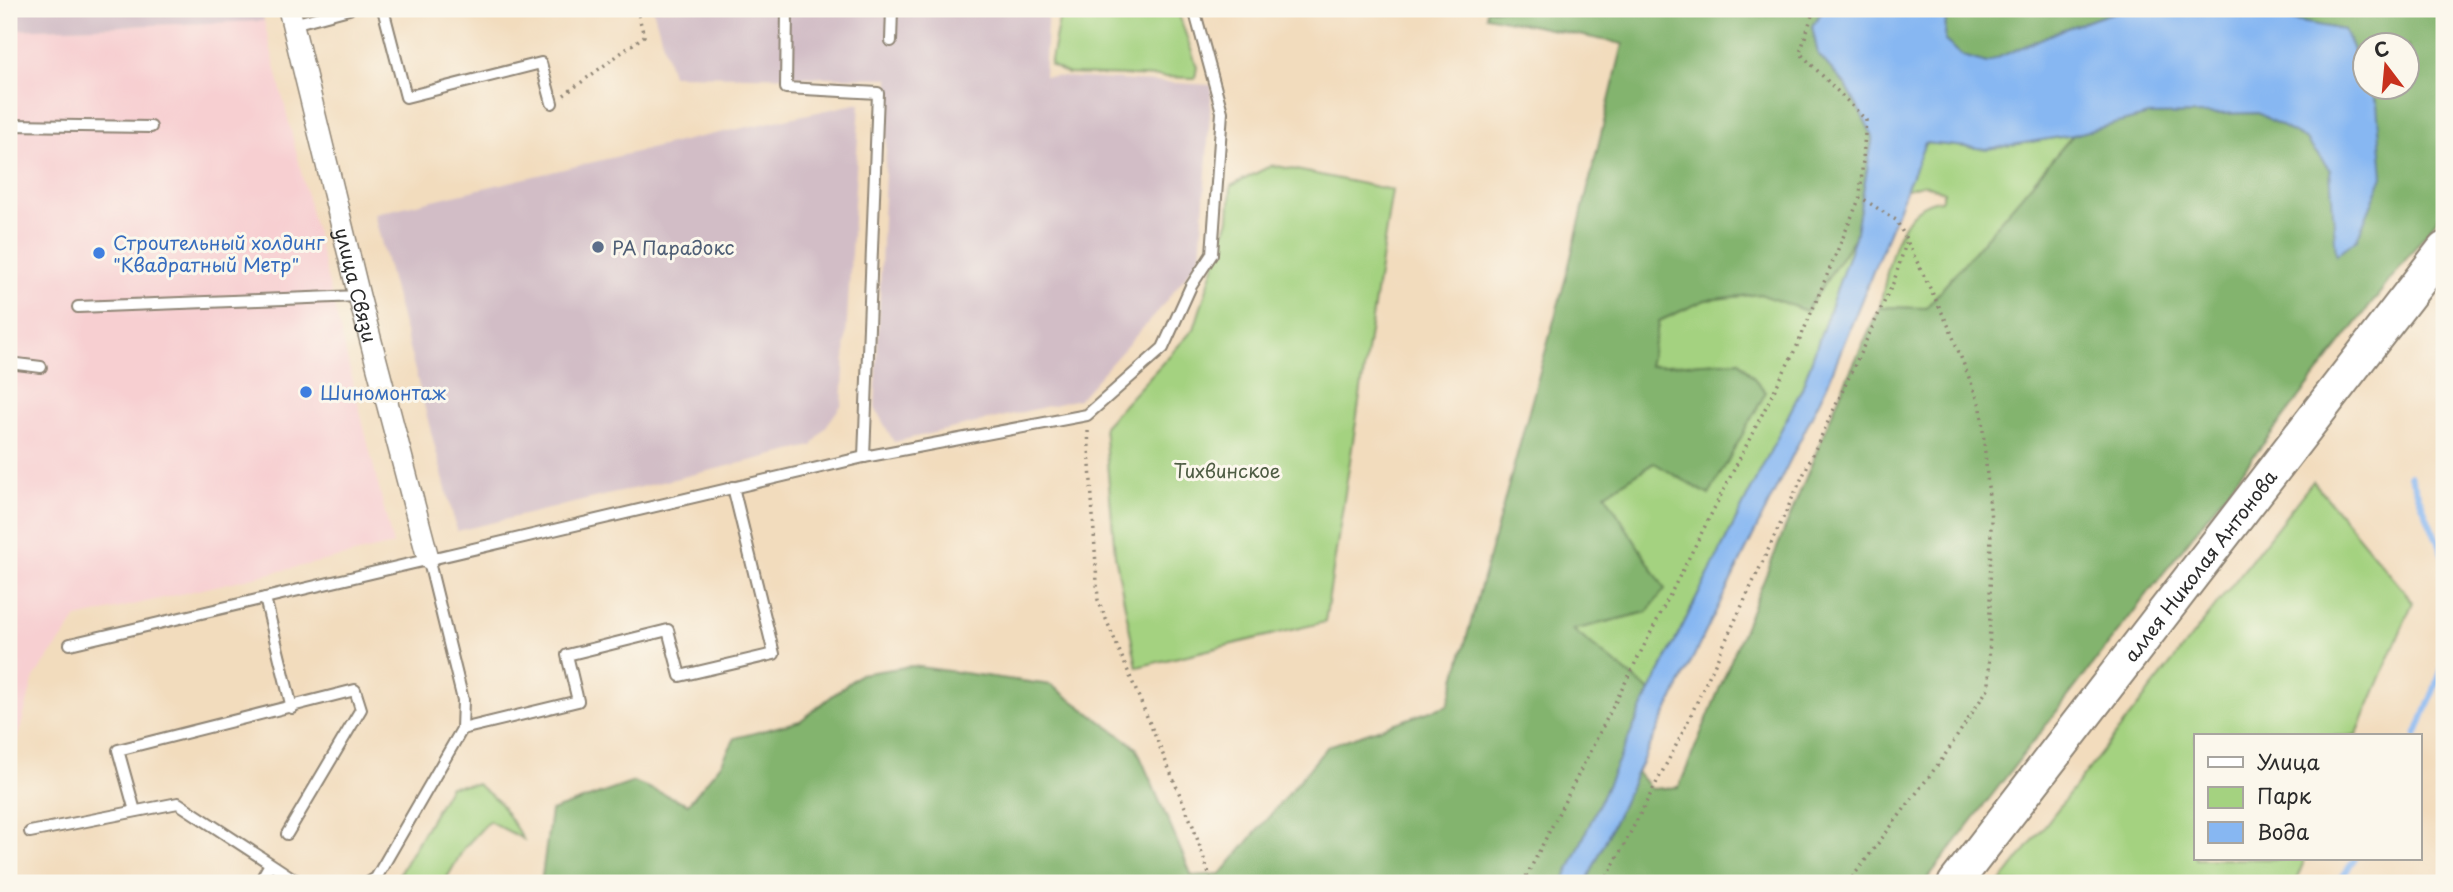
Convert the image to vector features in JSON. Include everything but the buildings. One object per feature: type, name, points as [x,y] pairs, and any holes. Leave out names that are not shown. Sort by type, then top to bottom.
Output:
[{"type":"main road","name":"аллея Николая Антонова","points":[[1955,883],[2444,249]]},
{"type":"street","name":"улица Связи","points":[[291,16],[359,296],[428,558]]},
{"type":"lane","points":[[291,16],[349,9]]},
{"type":"lane","points":[[383,9],[406,97],[541,63],[552,103]]},
{"type":"lane","points":[[787,9],[786,88],[878,93],[864,457]]},
{"type":"lane","points":[[891,41],[892,9]]},
{"type":"lane","points":[[70,644],[864,457],[1087,415],[1163,348],[1191,286],[1212,254],[1222,112],[1194,9]]},
{"type":"lane","points":[[9,125],[151,127]]},
{"type":"lane","points":[[78,307],[359,296]]},
{"type":"lane","points":[[9,363],[41,367]]},
{"type":"lane","points":[[462,729],[578,701],[567,655],[668,630],[680,676],[775,654],[733,487]]},
{"type":"lane","points":[[373,881],[462,729],[463,700],[428,558]]},
{"type":"lane","points":[[264,598],[292,708]]},
{"type":"lane","points":[[135,811],[118,750],[355,690],[361,709],[288,834]]},
{"type":"lane","points":[[30,832],[178,803],[300,883]]},
{"type":"lane","points":[[259,883],[270,864]]},
{"type":"path","points":[[552,103],[644,36],[637,9]]},
{"type":"path","points":[[1523,883],[1798,344],[1860,197],[1866,120],[1800,52],[1814,9]]},
{"type":"path","points":[[1848,883],[1943,758],[1989,687],[1991,520],[1981,408],[1949,327],[1907,239],[1896,220],[1860,197]]},
{"type":"path","points":[[1604,883],[1687,723],[1894,281],[1907,239]]},
{"type":"path","points":[[1087,415],[1097,600],[1193,825],[1212,883]]},
{"type":"shaded area","points":[[9,9],[261,9],[264,21],[9,30]]},
{"type":"shaded area","points":[[653,9],[1048,9],[1044,76],[1212,85],[1200,258],[1159,310],[1079,399],[894,442],[875,408],[889,78],[672,75]]},
{"type":"shaded area","points":[[264,21],[393,545],[77,618],[34,678],[9,770],[9,30]]},
{"type":"shaded area","points":[[860,103],[842,404],[812,446],[457,531],[374,214],[691,139]]},
{"type":"green space","points":[[1061,9],[1177,9],[1197,67],[1195,78],[1068,74],[1050,65]]},
{"type":"green space","points":[[1487,9],[1824,9],[1812,26],[1818,54],[1847,87],[1873,136],[1855,237],[1806,311],[1760,294],[1705,300],[1659,321],[1649,366],[1739,361],[1766,392],[1709,495],[1654,463],[1605,494],[1665,589],[1647,612],[1573,630],[1650,691],[1563,883],[541,883],[551,811],[634,782],[688,804],[721,764],[735,738],[800,721],[860,674],[912,666],[1051,685],[1136,747],[1192,876],[1221,874],[1328,746],[1448,705],[1567,273],[1623,44],[1486,16]]},
{"type":"green space","points":[[1946,9],[2124,9],[2061,30],[1986,63],[1963,56],[1945,41]]},
{"type":"green space","points":[[2230,9],[2444,9],[2444,210],[1924,883],[1586,883],[1637,772],[1651,789],[1679,787],[1843,387],[1880,307],[1926,308],[2073,135],[2148,115],[2258,113],[2306,140],[2330,170],[2337,254],[2376,102],[2422,102],[2422,32],[2352,32],[2352,48],[2344,30]]},
{"type":"green space","points":[[2073,135],[1926,308],[1880,307],[1896,241],[1904,226],[1913,213],[1926,204],[1941,200],[1944,192],[1924,184],[1905,190],[1925,143],[1987,149]]},
{"type":"green space","name":"Тихвинское","points":[[1272,165],[1392,190],[1325,622],[1137,667],[1115,555],[1104,426],[1194,329],[1229,219],[1231,186]]},
{"type":"green space","points":[[1855,237],[1802,388],[1650,691],[1572,630],[1647,612],[1605,494],[1654,463],[1739,361],[1648,367],[1659,321],[1705,300],[1761,294],[1806,311]]},
{"type":"green space","points":[[2313,481],[2413,602],[2357,734],[2194,734],[2194,860],[2305,860],[2295,883],[2000,883]]},
{"type":"green space","points":[[477,784],[499,802],[523,839],[489,821],[464,848],[444,883],[394,883],[450,786]]},
{"type":"water","points":[[1824,9],[1946,9],[1945,41],[1963,56],[1986,63],[2061,30],[2124,9],[2230,9],[2344,30],[2352,48],[2352,102],[2377,104],[2383,176],[2357,239],[2336,255],[2330,170],[2306,140],[2258,113],[2148,115],[2073,135],[1987,149],[1925,143],[1827,385],[1637,772],[1586,883],[1563,883],[1650,691],[1802,388],[1855,237],[1873,136],[1847,87],[1818,54],[1812,26]]},
{"type":"waterway","points":[[2410,475],[2444,557]]},
{"type":"waterway","points":[[2417,734],[2444,664]]},
{"type":"waterway","points":[[2338,883],[2354,860]]},
{"type":"place","name":"РА Парадокс","points":[[598,247]]},
{"type":"place","name":"Строительный холдинг \"Квадратный Метр\"","points":[[99,253]]},
{"type":"place","name":"Шиномонтаж","points":[[306,392]]}]
